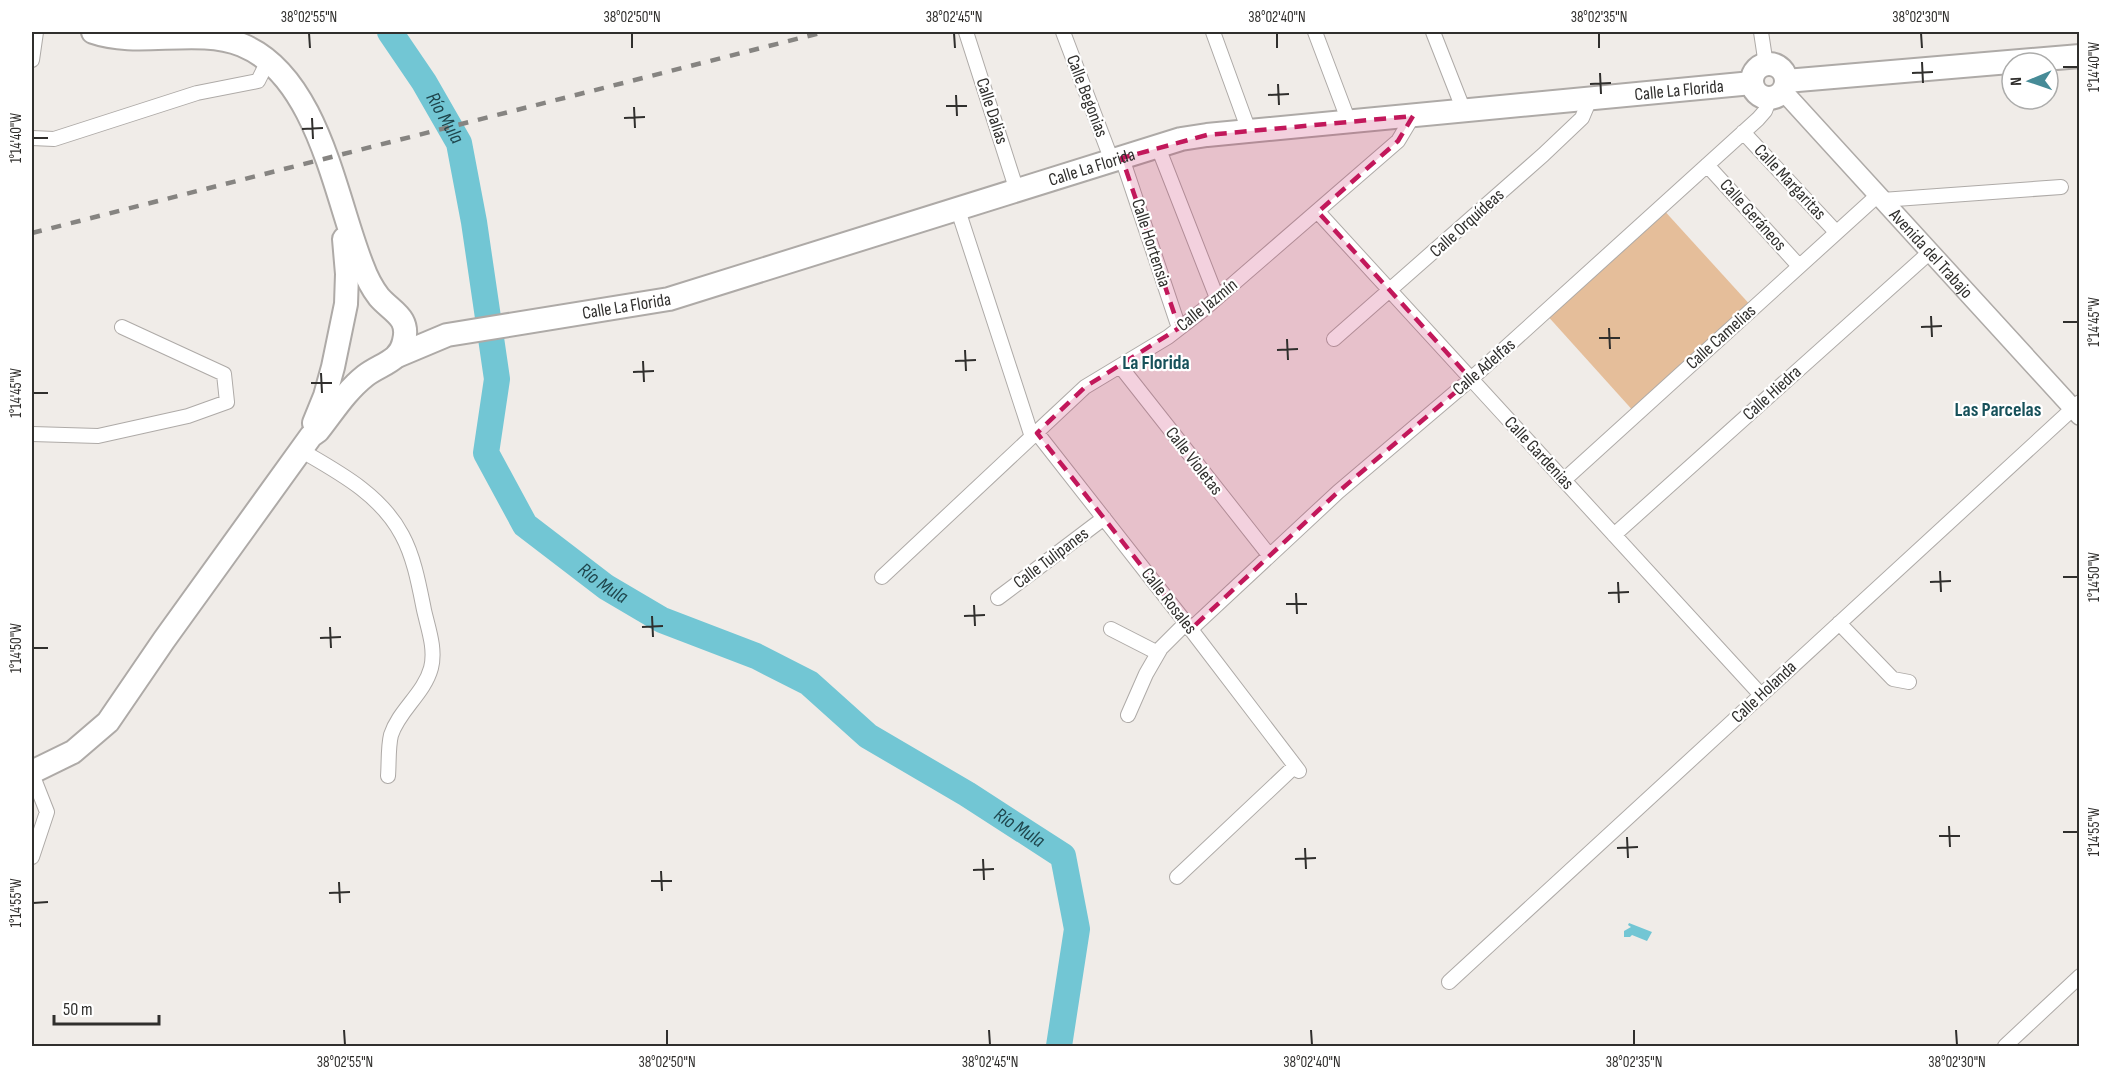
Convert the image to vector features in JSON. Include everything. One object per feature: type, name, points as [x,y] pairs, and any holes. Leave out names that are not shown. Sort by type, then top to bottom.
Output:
[{"type":"main road","points":[[93,32],[108,35],[154,34],[198,38],[240,38],[268,61],[287,79],[305,108],[322,147],[364,269],[378,296],[393,309],[405,332],[402,349],[390,361],[366,366],[351,359],[341,345],[341,329],[352,308],[368,301],[393,309]]},
{"type":"main road","points":[[1780,90],[1780,68],[1766,64],[1757,69],[1752,83],[1759,94],[2079,56]]},
{"type":"main road","name":"Calle La Florida","points":[[306,444],[367,374],[447,334],[669,299],[1190,138],[1752,83]]},
{"type":"main road","points":[[32,773],[73,752],[108,722],[164,640],[306,444],[325,396],[346,304],[347,274],[337,191]]},
{"type":"main road","name":"Calle La Florida","points":[[393,309],[412,326],[447,334]]},
{"type":"street","points":[[32,60],[36,32]]},
{"type":"street","name":"Calle Dalias","points":[[966,32],[1017,191]]},
{"type":"street","name":"Calle Begonias","points":[[1063,32],[1117,159]]},
{"type":"street","points":[[1212,32],[1249,131]]},
{"type":"street","points":[[1315,32],[1349,122]]},
{"type":"street","points":[[1433,32],[1464,111]]},
{"type":"street","points":[[1761,33],[1766,64]]},
{"type":"street","points":[[32,138],[54,139],[197,93],[258,81],[268,61]]},
{"type":"street","name":"Calle Adelfas","points":[[1128,716],[1146,674],[1158,653],[1338,492],[1471,379],[1743,132],[1765,111],[1780,90]]},
{"type":"street","name":"Avenida del Trabajo","points":[[1780,90],[2077,409]]},
{"type":"street","name":"Calle Orquídeas","points":[[1334,339],[1392,290],[1582,118],[1590,99]]},
{"type":"street","name":"Calle Jazmín","points":[[882,577],[1085,387],[1179,328],[1217,298],[1398,141],[1413,116]]},
{"type":"street","name":"Calle Margaritas","points":[[1743,132],[1836,232]]},
{"type":"street","points":[[1158,147],[1217,298]]},
{"type":"street","name":"Calle Hortensia","points":[[1117,159],[1179,328]]},
{"type":"street","name":"Calle Geráneos","points":[[1707,165],[1799,266]]},
{"type":"street","points":[[1880,198],[2061,187]]},
{"type":"street","name":"Calle Camelias","points":[[1564,480],[1836,232],[1880,198]]},
{"type":"street","name":"Calle Rosales","points":[[958,210],[1034,435],[1104,518],[1297,768],[1177,877]]},
{"type":"street","name":"Calle Gardenias","points":[[1318,212],[1392,290],[1761,695]]},
{"type":"street","name":"Calle Hiedra","points":[[1614,535],[1930,252]]},
{"type":"street","points":[[32,434],[98,436],[188,416],[227,402],[224,374],[122,327]]},
{"type":"street","name":"Calle Violetas","points":[[1120,366],[1269,555]]},
{"type":"street","name":"Calle Holanda","points":[[1449,982],[1839,623],[2077,409]]},
{"type":"street","points":[[306,444],[364,490],[380,506],[402,536],[417,578],[431,638],[431,668],[422,688],[391,735],[388,776]]},
{"type":"street","name":"Calle Tulipanes","points":[[998,598],[1104,518]]},
{"type":"street","points":[[1839,623],[1893,679],[1909,682]]},
{"type":"street","points":[[1111,628],[1158,653]]},
{"type":"street","points":[[32,773],[47,812],[32,857]]},
{"type":"street","points":[[2005,1047],[2079,976]]},
{"type":"highlighted area","points":[[1413,116],[1398,141],[1318,212],[1471,379],[1338,492],[1191,629],[1037,433],[1085,387],[1179,328],[1122,158],[1207,135]]},
{"type":"shaded area","points":[[1661,207],[1753,308],[1636,414],[1545,313]]},
{"type":"water","points":[[1629,923],[1652,932],[1647,941],[1632,935],[1624,937],[1624,931],[1631,927]]},
{"type":"waterway","name":"Río Mula","points":[[390,32],[424,82],[459,143],[474,222],[497,379],[486,453],[525,525],[606,587],[662,620],[756,656],[809,683],[868,736],[967,794],[1063,856],[1077,929],[1059,1046]]},
{"type":"railway","points":[[32,233],[824,32]]},
{"type":"district","name":"La Florida","points":[[1156,363]]},
{"type":"district","name":"Las Parcelas","points":[[1998,410]]}]
